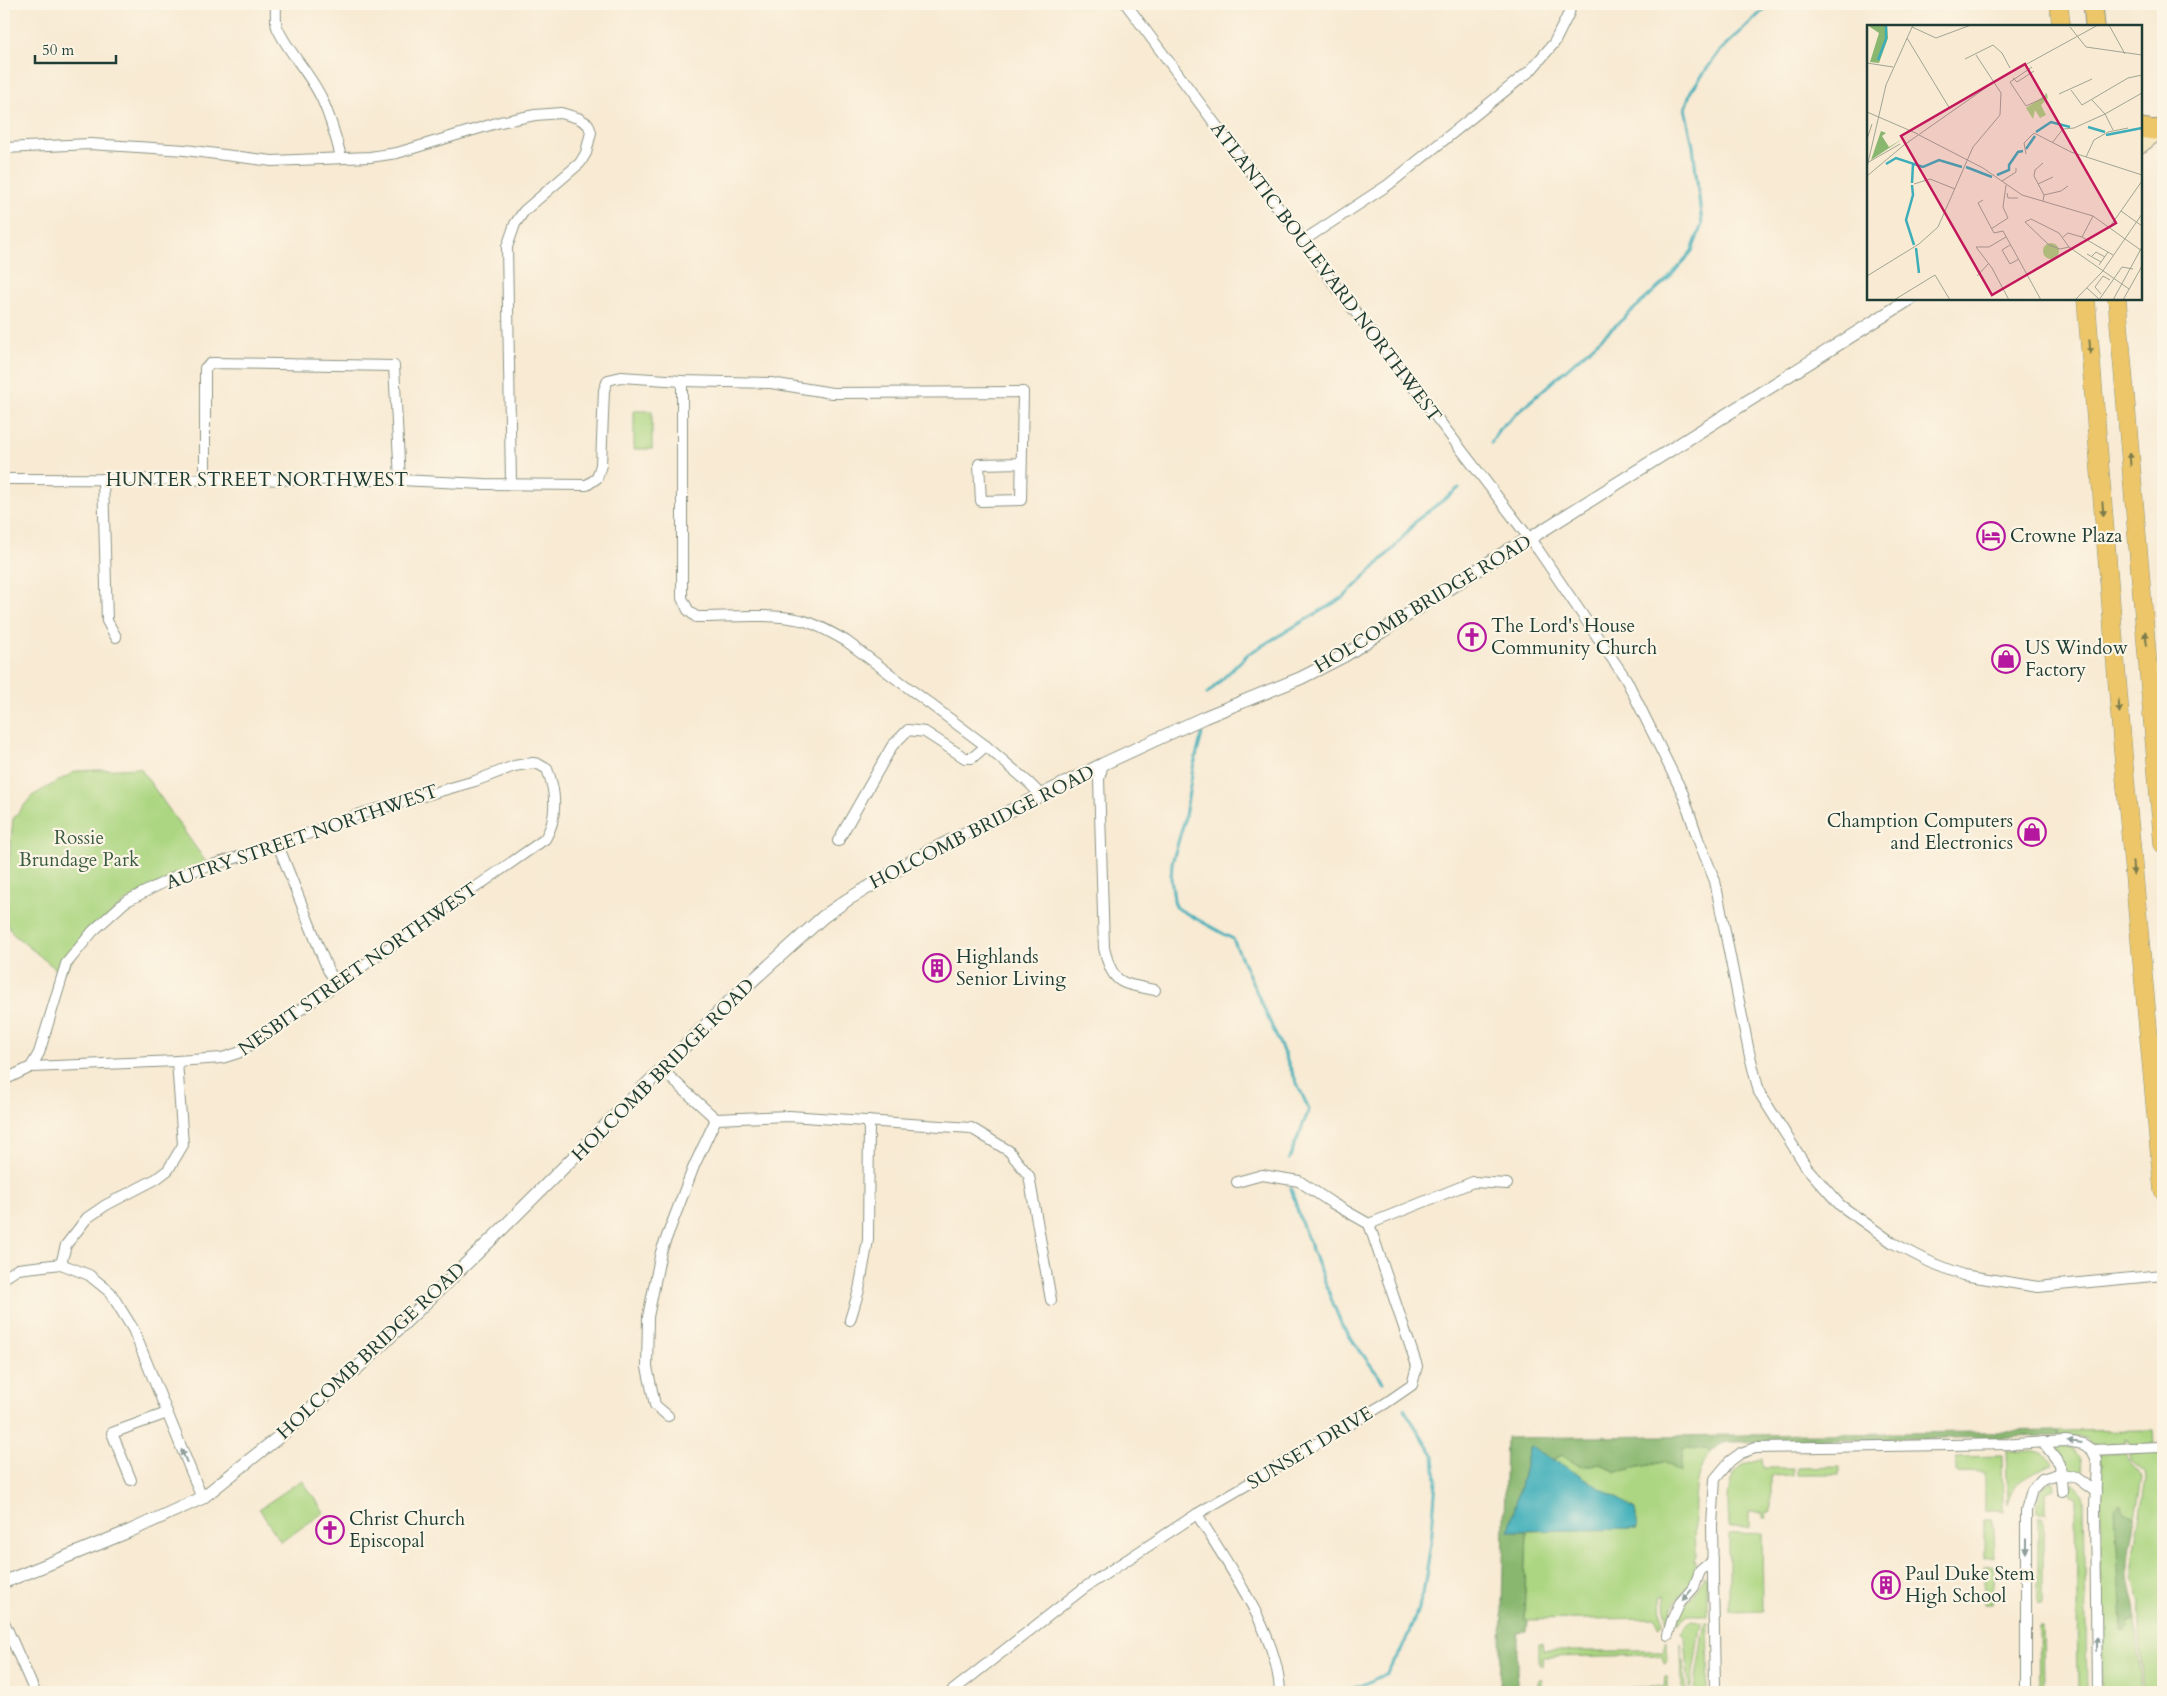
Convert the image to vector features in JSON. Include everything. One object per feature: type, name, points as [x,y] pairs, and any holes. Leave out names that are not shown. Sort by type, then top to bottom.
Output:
[{"type":"highway","points":[[2059,4],[2061,25]]},
{"type":"highway","points":[[2093,4],[2095,25]]},
{"type":"highway","points":[[2142,128],[2154,130],[2163,128]]},
{"type":"highway","points":[[2086,300],[2125,777],[2163,1191]]},
{"type":"highway","points":[[2118,300],[2142,599],[2157,670],[2163,844]]},
{"type":"main road","points":[[2142,144],[2163,128]]},
{"type":"street","points":[[276,4],[276,25],[288,46],[305,69],[321,98],[333,128],[341,157]]},
{"type":"street","name":"ATLANTIC BOULEVARD NORTHWEST","points":[[1126,4],[1265,192],[1304,240],[1331,280],[1529,539],[1584,615],[1626,679],[1683,794],[1715,881],[1749,1052],[1759,1092],[1807,1168],[1840,1205],[1893,1243],[1930,1262],[1963,1275],[2038,1287],[2163,1275]]},
{"type":"street","points":[[1304,240],[1388,185],[1531,70],[1554,43],[1571,4]]},
{"type":"street","points":[[4,148],[90,144],[186,150],[272,161],[370,157],[397,153],[500,122],[547,113],[570,116],[588,124],[591,140],[580,163],[524,211],[515,224],[507,246],[511,483]]},
{"type":"street","name":"HOLCOMB BRIDGE ROAD","points":[[4,1582],[202,1498],[285,1432],[366,1360],[498,1233],[661,1069],[752,981],[823,918],[848,900],[924,854],[1103,764],[1205,717],[1301,678],[1344,656],[1507,551],[1908,300]]},
{"type":"street","points":[[205,479],[205,368],[212,363],[394,366],[400,480]]},
{"type":"street","name":"HUNTER STREET NORTHWEST","points":[[4,479],[400,480],[484,484],[588,485],[597,478],[601,465],[604,390],[608,380],[621,377],[682,381]]},
{"type":"street","points":[[1022,463],[980,464],[981,501],[1021,500],[1022,463],[1023,392],[832,393],[771,383],[682,381],[682,598],[688,610],[696,616],[767,617],[800,620],[828,630],[986,746],[1042,796]]},
{"type":"street","points":[[102,479],[108,621],[116,637]]},
{"type":"street","points":[[838,841],[892,746],[908,730],[925,732],[965,758],[972,758],[986,746]]},
{"type":"street","name":"NESBIT STREET NORTHWEST","points":[[31,1067],[222,1058],[238,1053],[545,839],[554,818],[555,803],[547,769],[533,763],[514,766],[495,773]]},
{"type":"street","points":[[1103,764],[1099,779],[1104,948],[1109,968],[1123,983],[1155,990]]},
{"type":"street","name":"AUTRY STREET NORTHWEST","points":[[31,1067],[39,1053],[66,964],[97,927],[125,902],[176,876],[278,845],[358,815],[475,781],[495,773]]},
{"type":"street","points":[[278,845],[328,970],[337,983]]},
{"type":"street","points":[[60,1264],[66,1245],[87,1218],[106,1205],[156,1179],[168,1170],[183,1145],[177,1061]]},
{"type":"street","points":[[4,1080],[31,1067]]},
{"type":"street","points":[[661,1069],[716,1119],[789,1116],[971,1128],[1009,1151],[1029,1176],[1050,1300]]},
{"type":"street","points":[[668,1416],[655,1405],[647,1367],[648,1317],[661,1252],[694,1166],[716,1119]]},
{"type":"street","points":[[850,1320],[859,1290],[868,1240],[869,1121]]},
{"type":"street","points":[[1236,1182],[1262,1175],[1299,1181],[1369,1224],[1473,1182],[1507,1184]]},
{"type":"street","name":"SUNSET DRIVE","points":[[951,1692],[1085,1587],[1197,1514],[1412,1386],[1417,1366],[1369,1224]]},
{"type":"street","points":[[4,1278],[18,1269],[60,1264],[89,1275],[110,1292],[133,1329],[202,1498]]},
{"type":"street","points":[[131,1480],[112,1433],[166,1413]]},
{"type":"street","points":[[1713,1692],[1715,1686],[1712,1524],[1715,1479],[1730,1461],[1741,1453],[1755,1448],[2066,1441],[2084,1444],[2092,1450],[2097,1460],[2097,1692]]},
{"type":"street","points":[[2043,1442],[2057,1457],[2060,1464],[2062,1491]]},
{"type":"street","points":[[2092,1450],[2159,1447],[2163,1443]]},
{"type":"street","points":[[2026,1692],[2026,1510],[2032,1490],[2042,1479],[2058,1474],[2077,1478],[2096,1492]]},
{"type":"street","points":[[1197,1514],[1242,1587],[1269,1642],[1279,1675],[1280,1692]]},
{"type":"street","points":[[1668,1636],[1672,1620],[1680,1603],[1694,1587],[1700,1571],[1713,1560]]},
{"type":"street","points":[[4,1622],[36,1692]]},
{"type":"green space","points":[[634,411],[652,411],[652,449],[634,449]]},
{"type":"green space","name":"Rossie Brundage Park","points":[[140,768],[208,865],[125,902],[97,927],[62,974],[13,934],[4,917],[13,819],[32,796],[76,771]]},
{"type":"green space","points":[[2153,1430],[2154,1444],[2129,1445],[2126,1439],[2126,1444],[2115,1442],[2098,1445],[2089,1442],[2088,1439],[2077,1436],[2059,1436],[2059,1431]]},
{"type":"green space","points":[[2059,1431],[2059,1436],[1728,1442],[1721,1444],[1711,1452],[1705,1449],[1683,1448],[1681,1472],[1663,1462],[1616,1472],[1600,1463],[1581,1467],[1562,1455],[1553,1460],[1530,1446],[1509,1531],[1527,1531],[1524,1619],[1528,1620],[1527,1632],[1517,1633],[1517,1692],[1500,1692],[1506,1438]]},
{"type":"green space","points":[[2063,1444],[2069,1446],[2079,1455],[2083,1475],[2063,1467],[2050,1445]]},
{"type":"green space","points":[[1683,1447],[1705,1449],[1711,1452],[1699,1474],[1696,1488],[1696,1557],[1694,1561],[1696,1561],[1696,1568],[1689,1584],[1673,1606],[1666,1622],[1665,1595],[1661,1596],[1662,1624],[1658,1627],[1656,1618],[1524,1620],[1527,1531],[1638,1529],[1635,1509],[1553,1460],[1562,1455],[1581,1467],[1600,1463],[1616,1472],[1663,1462],[1681,1471]]},
{"type":"green space","points":[[2026,1450],[2039,1452],[2045,1454],[2053,1464],[2037,1470],[2024,1478],[2015,1488],[2008,1505],[2006,1451]]},
{"type":"green space","points":[[2163,1450],[2163,1692],[2143,1692],[2139,1637],[2140,1603],[2133,1577],[2133,1555],[2146,1479],[2145,1472],[2131,1460],[2130,1454]]},
{"type":"green space","points":[[2126,1453],[2142,1478],[2135,1517],[2126,1512],[2129,1621],[2135,1621],[2141,1692],[2102,1692],[2101,1584],[2104,1578],[2101,1578],[2100,1470],[2102,1464],[2100,1465],[2099,1454]]},
{"type":"green space","points":[[2002,1456],[2003,1511],[1985,1511],[1985,1473],[1956,1472],[1956,1457]]},
{"type":"green space","points":[[1762,1459],[1763,1468],[1793,1468],[1793,1475],[1771,1476],[1771,1512],[1767,1512],[1767,1517],[1764,1517],[1764,1512],[1749,1512],[1749,1527],[1729,1527],[1728,1494],[1734,1475],[1749,1462]]},
{"type":"green space","points":[[1840,1467],[1840,1475],[1797,1475],[1797,1468]]},
{"type":"green space","points":[[302,1480],[324,1512],[281,1542],[259,1509]]},
{"type":"green space","points":[[2052,1481],[2054,1482],[2055,1490],[2046,1493],[2046,1512],[2038,1512],[2040,1494],[2044,1487]]},
{"type":"green space","points":[[2072,1484],[2080,1490],[2084,1500],[2087,1692],[2078,1692],[2076,1499],[2075,1496],[2070,1496],[2068,1490]]},
{"type":"green space","points":[[2121,1504],[2126,1512],[2135,1517],[2128,1568],[2135,1621],[2129,1621],[2124,1632],[2121,1630],[2115,1509]]},
{"type":"green space","points":[[2038,1517],[2043,1517],[2043,1605],[2038,1604]]},
{"type":"green space","points":[[1984,1520],[1991,1520],[1994,1531],[1995,1557],[1984,1558]]},
{"type":"green space","points":[[1762,1533],[1763,1611],[1729,1612],[1729,1534]]},
{"type":"green space","points":[[1995,1566],[1991,1604],[1984,1604],[1984,1567]]},
{"type":"green space","points":[[1704,1576],[1707,1577],[1707,1615],[1688,1615],[1677,1624],[1681,1611],[1695,1594]]},
{"type":"green space","points":[[1691,1621],[1701,1622],[1691,1687],[1689,1687],[1685,1638],[1681,1632]]},
{"type":"green space","points":[[1705,1622],[1708,1622],[1707,1691],[1682,1692],[1681,1643],[1686,1690],[1694,1690]]},
{"type":"green space","points":[[2039,1626],[2043,1626],[2044,1692],[2040,1692]]},
{"type":"green space","points":[[1665,1641],[1667,1642],[1668,1661],[1665,1664],[1663,1655],[1543,1657],[1542,1666],[1539,1664],[1539,1643],[1542,1643],[1543,1651],[1664,1651]]},
{"type":"green space","points":[[1665,1677],[1668,1679],[1668,1692],[1538,1692],[1538,1683],[1541,1678],[1543,1688],[1664,1687]]},
{"type":"water","points":[[1530,1446],[1635,1509],[1638,1529],[1509,1531]]},
{"type":"waterway","points":[[1491,443],[1499,429],[1669,278],[1692,251],[1702,224],[1693,146],[1685,108],[1691,91],[1719,52],[1770,4]]},
{"type":"waterway","points":[[1207,694],[1248,654],[1344,597],[1394,548],[1417,520],[1459,488]]},
{"type":"waterway","points":[[1202,734],[1193,768],[1184,822],[1172,863],[1171,878],[1175,907],[1233,939],[1309,1110],[1289,1159]]},
{"type":"waterway","points":[[1291,1188],[1301,1222],[1342,1326],[1383,1382]]},
{"type":"waterway","points":[[1341,1692],[1361,1686],[1387,1673],[1401,1651],[1423,1594],[1431,1544],[1436,1481],[1434,1456],[1404,1409]]},
{"type":"place","name":"Crowne Plaza","points":[[1991,536]]},
{"type":"place","name":"The Lord's House Community Church","points":[[1472,637]]},
{"type":"place","name":"US Window Factory","points":[[2006,659]]},
{"type":"place","name":"Chamption Computers and Electronics","points":[[2032,832]]},
{"type":"place","name":"Highlands Senior Living","points":[[937,968]]},
{"type":"place","name":"Christ Church Episcopal","points":[[330,1530]]},
{"type":"place","name":"Paul Duke Stem High School","points":[[1886,1585]]}]
